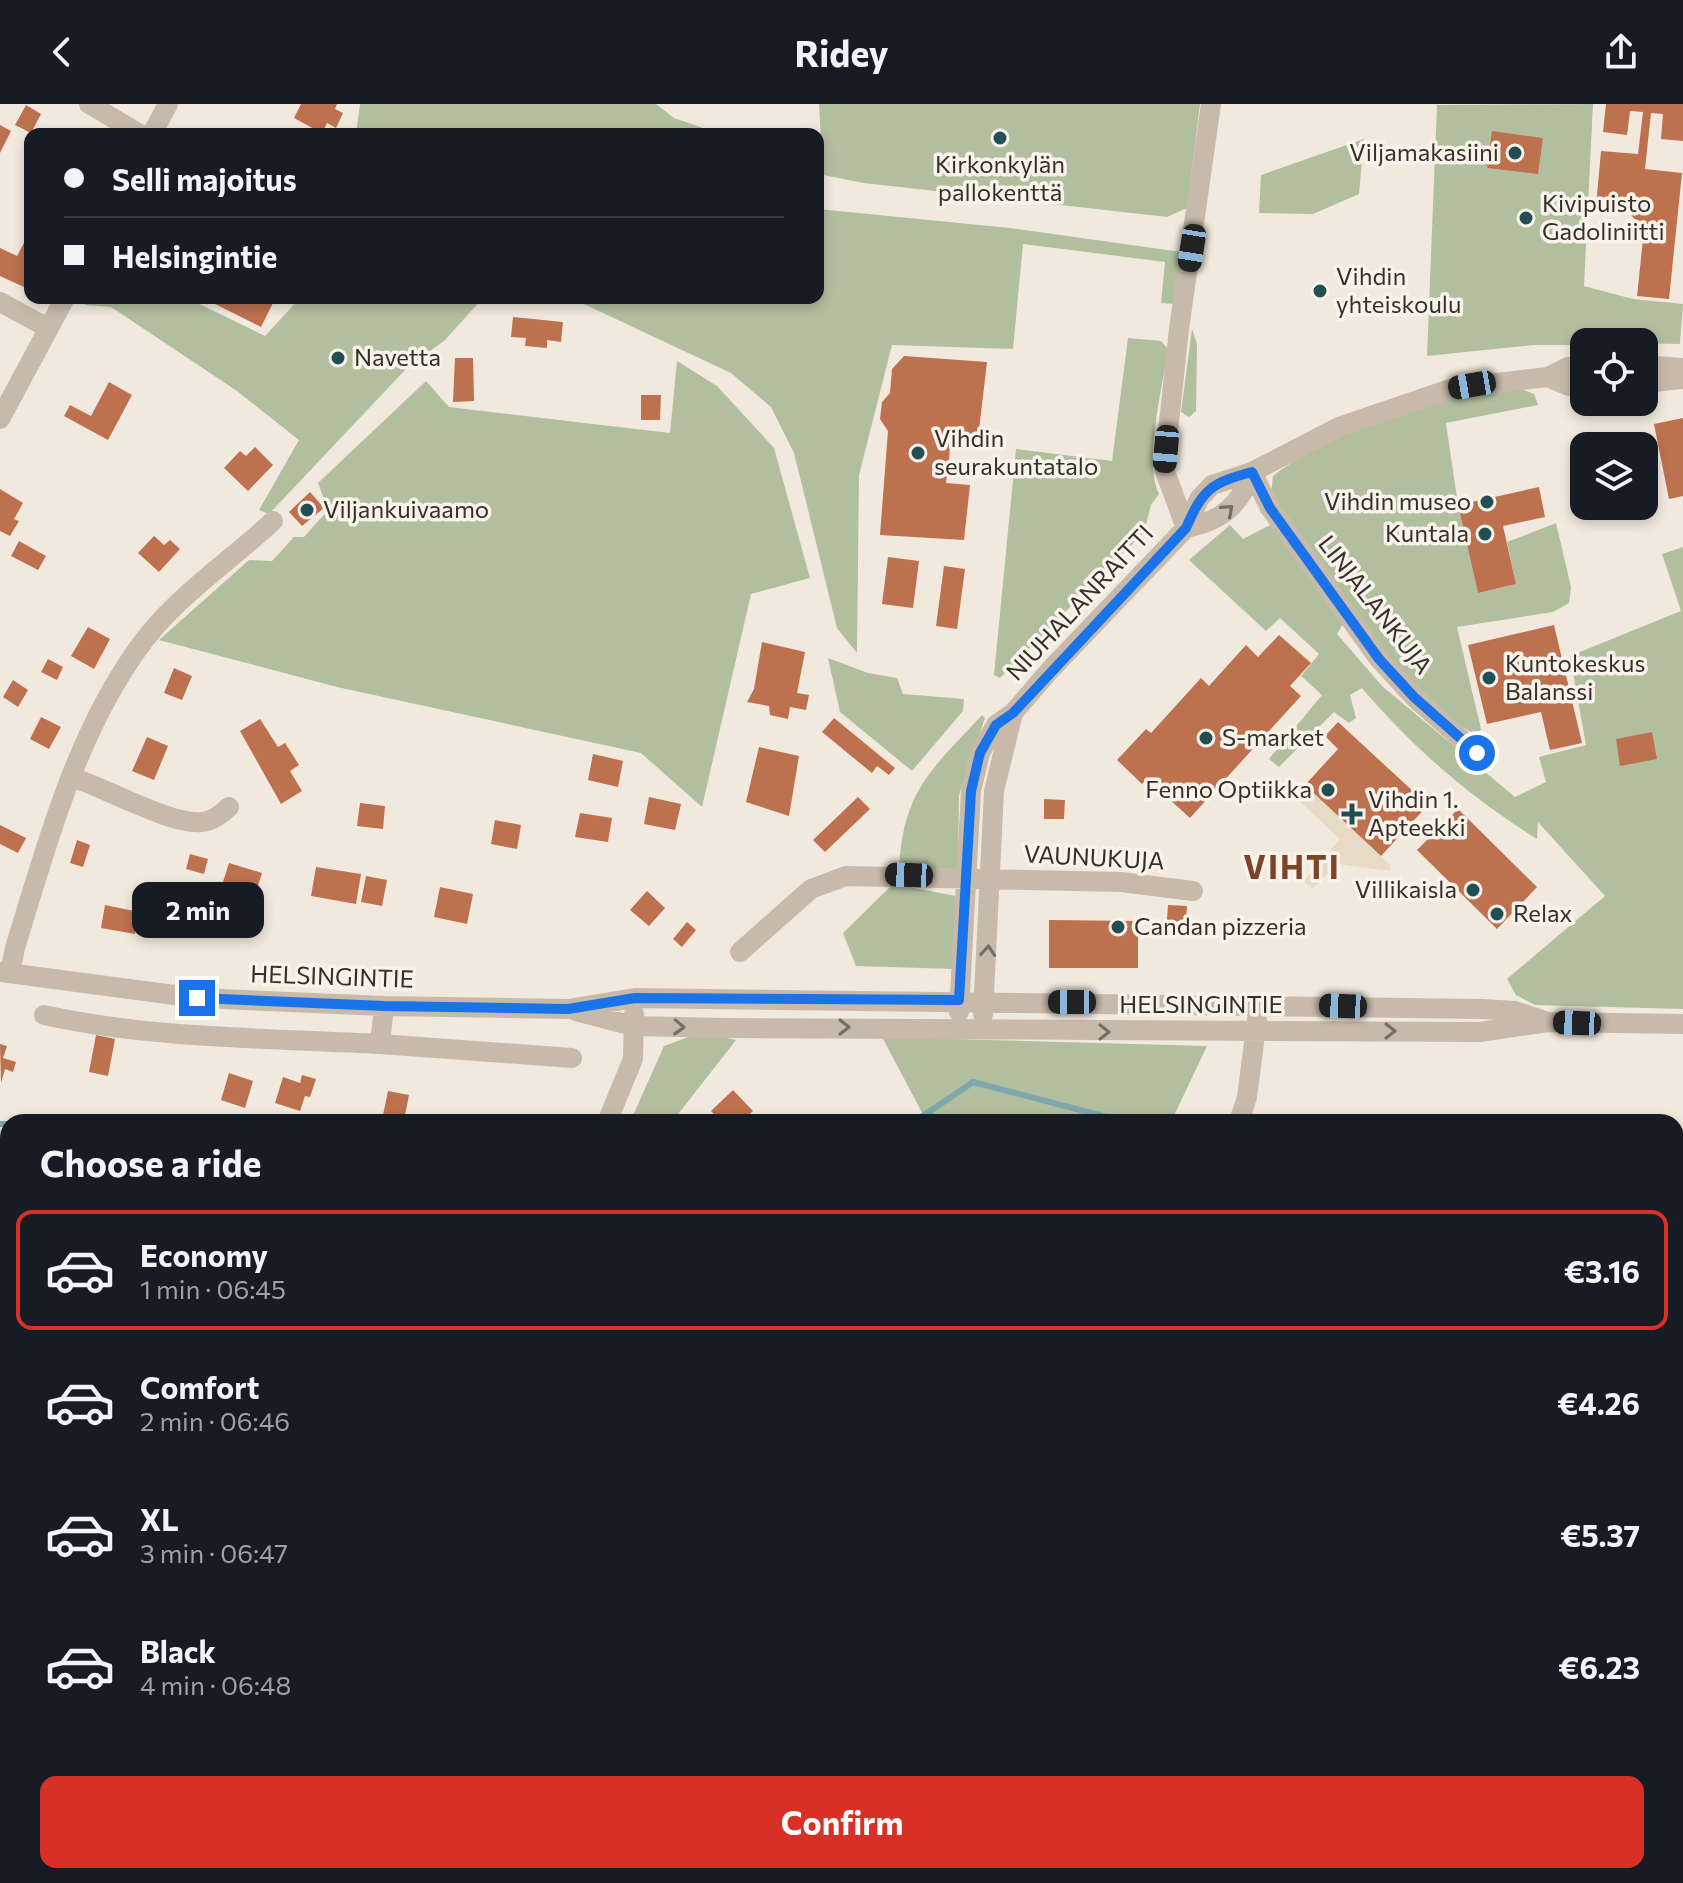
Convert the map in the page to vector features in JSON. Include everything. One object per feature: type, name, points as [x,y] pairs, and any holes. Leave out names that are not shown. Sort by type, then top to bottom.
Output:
[{"type":"street","points":[[89,104],[130,128]]},
{"type":"street","points":[[155,128],[168,104]]},
{"type":"street","points":[[1186,528],[1164,469],[1179,329],[1211,104]]},
{"type":"street","points":[[0,302],[48,328]]},
{"type":"street","points":[[0,419],[62,304]]},
{"type":"street","points":[[1658,366],[1683,368]]},
{"type":"street","name":"NIUHALANRAITTI","points":[[958,1028],[971,791],[980,753],[996,725],[1013,713],[1186,528],[1199,499],[1212,485],[1252,472],[1339,427],[1396,406],[1491,381],[1548,377],[1570,367]]},
{"type":"street","name":"NIUHALANRAITTI","points":[[1548,377],[1570,386]]},
{"type":"street","points":[[1658,382],[1683,379]]},
{"type":"street","name":"NIUHALANRAITTI","points":[[1186,528],[1214,521],[1230,511],[1245,492],[1252,472]]},
{"type":"street","name":"LINJALANKUJA","points":[[1252,472],[1270,508],[1379,659],[1414,697],[1477,753]]},
{"type":"street","points":[[5,972],[71,777],[137,650],[173,607],[273,521]]},
{"type":"street","name":"NIUHALANRAITTI","points":[[981,1029],[992,879],[994,791],[1013,713]]},
{"type":"street","points":[[71,777],[106,788],[171,817],[201,823],[217,818],[229,807]]},
{"type":"street","name":"VAUNUKUJA","points":[[740,952],[811,889],[846,876],[1146,884],[1193,891]]},
{"type":"street","name":"HELSINGINTIE","points":[[5,972],[197,998],[384,1006],[568,1009],[635,998],[1257,1004],[1515,1011],[1548,1022]]},
{"type":"street","points":[[610,1114],[633,1059],[635,998]]},
{"type":"street","points":[[1242,1114],[1247,1097],[1257,1004]]},
{"type":"street","points":[[380,1044],[384,1006]]},
{"type":"street","name":"HELSINGINTIE","points":[[568,1009],[633,1026],[766,1029],[1480,1032],[1548,1022],[1683,1024]]},
{"type":"street","points":[[44,1015],[75,1022],[200,1034],[572,1058]]},
{"type":"green space","points":[[360,104],[656,104],[674,118],[703,128],[357,128]]},
{"type":"green space","name":"Kirkonkylän pallokenttä","points":[[819,104],[1200,104],[1187,208],[1167,217],[864,183],[824,175],[824,128],[820,128]]},
{"type":"green space","points":[[1593,104],[1584,286],[1633,299],[1683,304],[1680,344],[1658,344],[1658,328],[1570,328],[1570,345],[1534,345],[1427,356],[1437,105]]},
{"type":"green space","points":[[1364,139],[1359,194],[1313,214],[1259,213],[1261,175]]},
{"type":"green space","points":[[824,210],[1010,228],[1181,252],[1175,304],[1161,303],[1165,262],[1023,244],[1013,349],[892,345],[859,475],[857,653],[837,628],[794,453],[771,407],[731,373],[584,304],[824,304]]},
{"type":"green space","points":[[199,304],[265,336],[294,304],[478,304],[445,340],[406,369],[269,514],[259,510],[299,440],[237,391],[111,307],[85,305]]},
{"type":"green space","points":[[1192,329],[1197,344],[1196,411],[1189,417],[1181,412]]},
{"type":"green space","points":[[1128,338],[1161,341],[1168,349],[1153,444],[1159,494],[1151,505],[1144,532],[1000,678],[994,675],[1016,449],[1112,461]]},
{"type":"green space","points":[[677,361],[717,386],[774,448],[810,578],[751,594],[702,807],[641,753],[337,687],[159,640],[249,560],[272,561],[294,537],[304,537],[328,510],[318,483],[426,381],[449,407],[670,433]]},
{"type":"green space","points":[[1519,388],[1534,394],[1538,405],[1446,423],[1458,505],[1478,593],[1516,584],[1507,542],[1556,523],[1571,587],[1569,603],[1553,612],[1457,627],[1481,729],[1477,736],[1436,710],[1395,669],[1271,494],[1273,476],[1330,441],[1398,413],[1450,398]]},
{"type":"green space","points":[[1272,524],[1345,621],[1337,634],[1382,686],[1515,797],[1546,782],[1539,757],[1586,745],[1570,656],[1681,611],[1662,554],[1683,547],[1683,1009],[1535,1005],[1516,995],[1507,979],[1605,896],[1538,822],[1537,839],[1444,770],[1401,731],[1362,688],[1350,695],[1356,718],[1349,723],[1334,712],[1279,767],[1269,759],[1322,695],[1301,676],[1319,654],[1280,618],[1266,631],[1189,560],[1230,525],[1243,539]]},
{"type":"green space","points":[[828,658],[868,673],[897,678],[903,694],[964,699],[963,711],[912,771],[840,712]]},
{"type":"green space","points":[[982,715],[985,718],[959,795],[958,869],[899,869],[906,820],[923,783]]},
{"type":"green space","points":[[893,884],[956,896],[954,969],[856,966],[843,933]]},
{"type":"green space","points":[[702,1032],[736,1040],[678,1114],[634,1114],[664,1046]]},
{"type":"green space","points":[[882,1037],[1207,1046],[1175,1114],[923,1114]]},
{"type":"shaded area","points":[[1305,785],[1390,865],[1390,871],[1338,864],[1312,889],[1304,881],[1340,839],[1294,796]]},
{"type":"building","points":[[301,104],[337,104],[335,109],[343,113],[336,128],[327,123],[324,128],[313,128],[294,118]]},
{"type":"building","points":[[1606,104],[1683,104],[1683,141],[1661,139],[1663,114],[1651,113],[1645,169],[1682,173],[1669,299],[1637,296],[1644,230],[1626,209],[1596,206],[1601,151],[1638,154],[1643,112],[1630,111],[1627,135],[1603,132]]},
{"type":"building","points":[[26,105],[41,114],[34,128],[24,130],[15,125]]},
{"type":"building","points":[[0,125],[11,131],[0,153]]},
{"type":"building","name":"Viljamakasiini","points":[[1492,131],[1543,138],[1538,174],[1487,168]]},
{"type":"building","points":[[24,243],[24,287],[0,276],[0,248],[17,256]]},
{"type":"building","points":[[215,304],[272,304],[261,327]]},
{"type":"building","points":[[513,317],[563,322],[561,342],[547,340],[547,348],[525,346],[526,338],[511,337]]},
{"type":"building","name":"Vihdin seurakuntatalo","points":[[904,356],[987,362],[977,447],[950,445],[949,460],[974,463],[973,470],[948,468],[946,483],[970,485],[964,540],[880,535],[888,431],[880,419],[882,402],[890,393],[892,369]]},
{"type":"building","points":[[455,358],[473,358],[474,401],[453,402]]},
{"type":"building","points":[[109,382],[132,395],[108,440],[64,416],[70,405],[91,416]]},
{"type":"building","points":[[641,395],[661,395],[660,420],[641,420]]},
{"type":"building","points":[[1683,418],[1683,496],[1669,499],[1654,424]]},
{"type":"building","points":[[255,447],[273,465],[248,491],[224,468],[240,451],[246,456]]},
{"type":"building","name":"Kuntala","points":[[1539,487],[1545,517],[1503,526],[1516,584],[1478,593],[1458,505]]},
{"type":"building","points":[[0,489],[23,503],[14,519],[19,521],[10,536],[0,531]]},
{"type":"building","name":"Viljankuivaamo","points":[[310,492],[324,508],[302,526],[289,512]]},
{"type":"building","points":[[154,536],[164,545],[170,540],[180,549],[159,572],[138,553]]},
{"type":"building","points":[[19,541],[46,556],[38,570],[11,556]]},
{"type":"building","points":[[888,557],[919,561],[913,608],[882,604]]},
{"type":"building","points":[[944,566],[965,569],[957,629],[936,626]]},
{"type":"building","points":[[1554,625],[1582,743],[1550,750],[1541,712],[1487,724],[1468,645]]},
{"type":"building","points":[[88,627],[110,639],[94,669],[71,656]]},
{"type":"building","points":[[1279,635],[1311,663],[1290,686],[1301,696],[1190,818],[1147,779],[1142,784],[1117,760],[1146,729],[1151,733],[1201,678],[1209,686],[1246,645],[1258,657]]},
{"type":"building","points":[[762,642],[805,652],[797,693],[809,695],[806,710],[790,707],[788,719],[770,715],[769,706],[747,702],[754,689]]},
{"type":"building","points":[[48,659],[63,667],[57,680],[41,672]]},
{"type":"building","points":[[174,668],[192,676],[182,700],[164,693]]},
{"type":"building","points":[[13,680],[28,690],[18,707],[3,697]]},
{"type":"building","points":[[41,717],[61,727],[49,749],[30,739]]},
{"type":"building","points":[[834,718],[895,768],[889,775],[877,766],[872,773],[822,732]]},
{"type":"building","points":[[260,719],[278,747],[285,743],[299,765],[290,771],[302,791],[281,804],[240,731]]},
{"type":"building","points":[[1338,722],[1428,805],[1381,856],[1305,785],[1338,749],[1325,736]]},
{"type":"building","points":[[1652,732],[1657,759],[1620,766],[1616,739]]},
{"type":"building","points":[[147,737],[168,746],[154,780],[132,771]]},
{"type":"building","points":[[759,747],[799,756],[789,816],[746,802]]},
{"type":"building","points":[[593,754],[623,761],[618,787],[588,780]]},
{"type":"building","points":[[649,797],[681,804],[675,830],[644,824]]},
{"type":"building","points":[[858,797],[870,809],[825,852],[813,840]]},
{"type":"building","points":[[1044,799],[1065,800],[1064,819],[1044,819]]},
{"type":"building","points":[[360,803],[385,806],[383,829],[357,826]]},
{"type":"building","points":[[1458,809],[1537,887],[1497,929],[1417,850]]},
{"type":"building","points":[[580,813],[612,818],[608,842],[575,837]]},
{"type":"building","points":[[495,820],[521,825],[517,849],[491,844]]},
{"type":"building","points":[[0,825],[26,838],[18,853],[0,844]]},
{"type":"building","points":[[77,840],[90,845],[83,867],[70,863]]},
{"type":"building","points":[[190,854],[208,859],[204,874],[186,869]]},
{"type":"building","points":[[229,863],[262,873],[254,898],[246,896],[244,902],[231,898],[233,892],[221,888]]},
{"type":"building","points":[[316,867],[361,874],[356,904],[311,896]]},
{"type":"building","points":[[366,876],[387,880],[382,906],[361,902]]},
{"type":"building","points":[[440,887],[473,894],[467,924],[434,917]]},
{"type":"building","points":[[647,891],[665,908],[649,926],[630,910]]},
{"type":"building","points":[[105,905],[139,912],[135,934],[101,928]]},
{"type":"building","points":[[1168,905],[1187,906],[1185,935],[1166,934]]},
{"type":"building","points":[[1049,920],[1138,921],[1138,968],[1049,968]]},
{"type":"building","points":[[687,922],[696,930],[682,947],[673,939]]},
{"type":"building","points":[[96,1035],[115,1039],[108,1076],[89,1072]]},
{"type":"building","points":[[0,1044],[7,1046],[3,1058],[16,1062],[13,1072],[5,1069],[1,1083]]},
{"type":"building","points":[[229,1073],[253,1081],[245,1108],[221,1100]]},
{"type":"building","points":[[302,1075],[316,1079],[310,1097],[305,1096],[300,1111],[275,1103],[283,1077],[300,1083]]},
{"type":"building","points":[[733,1090],[753,1111],[750,1114],[714,1114],[711,1111]]},
{"type":"building","points":[[388,1091],[409,1095],[405,1114],[383,1114]]},
{"type":"waterway","points":[[926,1114],[973,1082],[1095,1114]]},
{"type":"place","name":"Kirkonkylän pallokenttä","points":[[1000,138]]},
{"type":"place","name":"Viljamakasiini","points":[[1515,153]]},
{"type":"place","name":"Kivipuisto Gadoliniitti","points":[[1526,218]]},
{"type":"place","name":"Vihdin yhteiskoulu","points":[[1320,291]]},
{"type":"place","name":"Navetta","points":[[338,358]]},
{"type":"place","name":"Vihdin seurakuntatalo","points":[[918,453]]},
{"type":"place","name":"Vihdin museo","points":[[1487,502]]},
{"type":"place","name":"Viljankuivaamo","points":[[307,510]]},
{"type":"place","name":"Kuntala","points":[[1485,534]]},
{"type":"place","name":"Kuntokeskus Balanssi","points":[[1489,678]]},
{"type":"place","name":"S-market","points":[[1206,738]]},
{"type":"place","name":"Fenno Optiikka","points":[[1328,790]]},
{"type":"place","name":"Vihdin 1. Apteekki","points":[[1352,814]]},
{"type":"place","name":"Villikaisla","points":[[1473,890]]},
{"type":"place","name":"Relax","points":[[1497,914]]},
{"type":"place","name":"Candan pizzeria","points":[[1118,927]]},
{"type":"district","name":"VIHTI","points":[[1292,868]]},
{"type":"route","points":[[197,998],[384,1006],[568,1009],[635,998],[959,1000],[971,791],[980,753],[996,725],[1013,713],[1186,528],[1199,499],[1212,485],[1252,472],[1270,508],[1379,659],[1414,697],[1477,753]]}]
